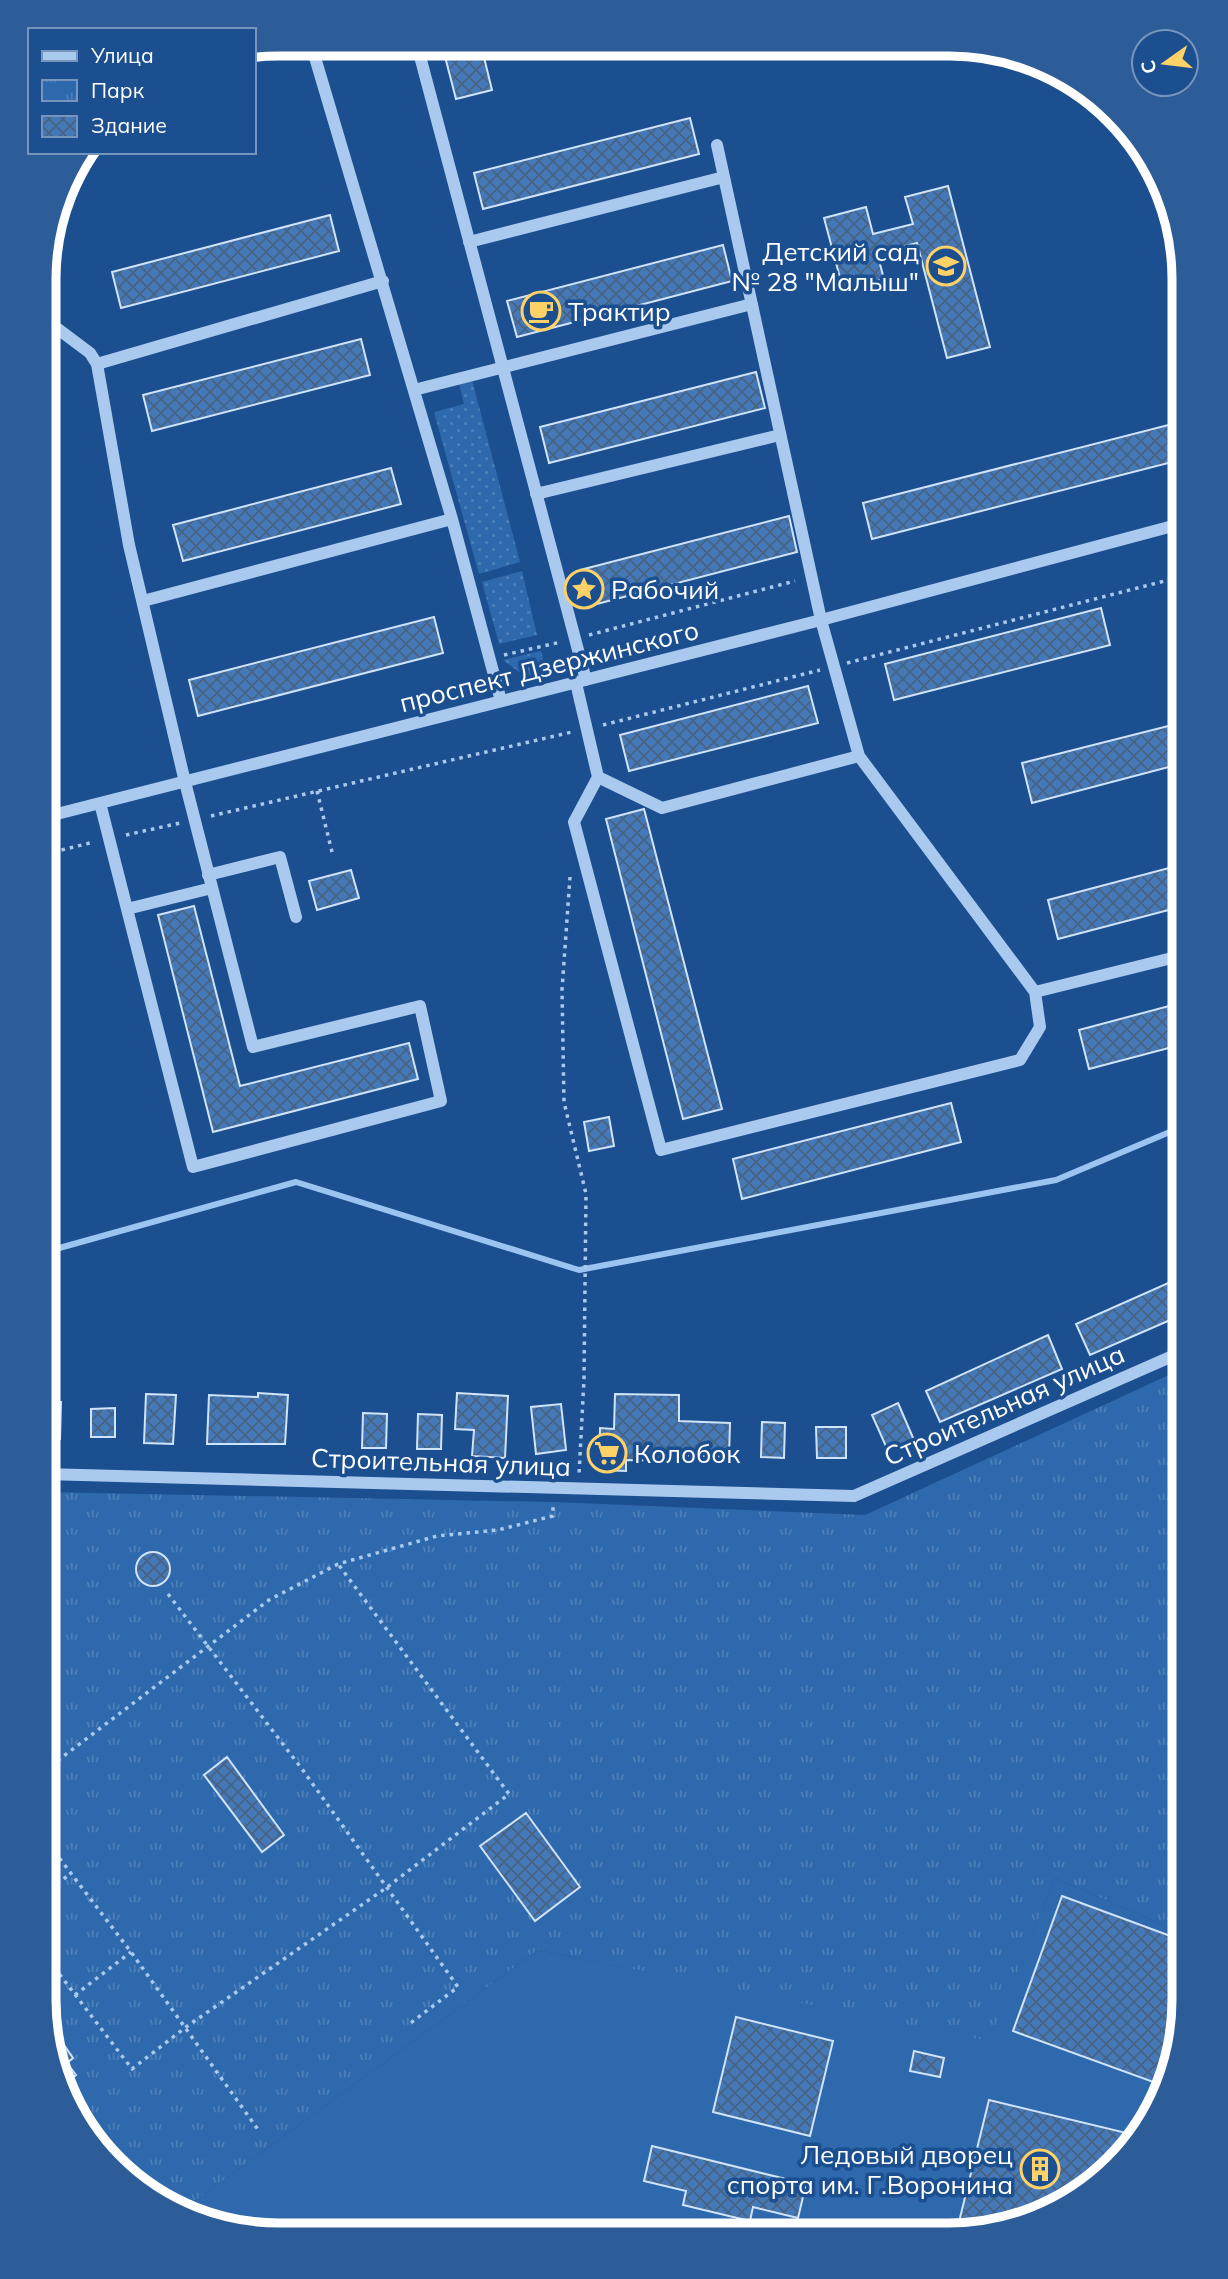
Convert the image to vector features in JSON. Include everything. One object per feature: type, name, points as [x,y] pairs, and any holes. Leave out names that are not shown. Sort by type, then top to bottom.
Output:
[{"type":"street","points":[[315,56],[383,281],[502,701]]},
{"type":"street","points":[[420,56],[575,639],[587,729],[598,777],[573,822],[661,1150],[1020,1060],[1040,1027],[1035,992],[859,756],[821,620],[717,145]]},
{"type":"street","points":[[469,242],[724,177]]},
{"type":"street","points":[[97,364],[383,281]]},
{"type":"street","points":[[414,390],[752,304]]},
{"type":"street","points":[[56,328],[90,353],[97,364],[129,545],[194,820],[253,1047],[420,1006],[441,1101],[192,1167],[100,803]]},
{"type":"street","points":[[536,494],[780,435]]},
{"type":"street","points":[[143,601],[452,519]]},
{"type":"street","name":"проспект Дзержинского","points":[[56,814],[581,682],[1172,526]]},
{"type":"street","points":[[598,777],[662,808],[859,756]]},
{"type":"street","points":[[127,909],[280,857],[296,917]]},
{"type":"street","points":[[1035,992],[1172,958]]},
{"type":"street","name":"Строительная улица","points":[[56,1474],[854,1496],[1172,1356]]},
{"type":"path","points":[[488,659],[575,639],[811,576]]},
{"type":"path","points":[[56,851],[587,729],[1172,579]]},
{"type":"path","points":[[317,792],[332,852]]},
{"type":"path","points":[[571,864],[562,990],[564,1102],[586,1195],[587,1252],[578,1488]]},
{"type":"path","points":[[56,1762],[269,1600],[338,1564],[437,1536],[498,1530],[553,1516],[554,1488]]},
{"type":"path","points":[[56,1970],[132,2069],[186,2027],[386,1888],[509,1794],[338,1564]]},
{"type":"path","points":[[167,1594],[209,1645],[458,1987],[408,2025]]},
{"type":"path","points":[[56,1854],[186,2027],[259,2131]]},
{"type":"path","points":[[56,1885],[71,1873]]},
{"type":"path","points":[[75,1995],[131,1952]]},
{"type":"green space","points":[[472,380],[520,562],[479,574],[434,412],[464,404],[459,383]]},
{"type":"green space","points":[[522,571],[537,635],[499,644],[482,582]]},
{"type":"green space","points":[[541,651],[548,677],[531,681],[503,660]]},
{"type":"green space","points":[[1172,1374],[1172,1929],[1055,1878],[989,2042],[538,1950],[191,2204],[155,2185],[132,2168],[111,2147],[79,2099],[71,2079],[76,2076],[67,2063],[73,2057],[59,2038],[56,2014],[56,1492],[554,1502],[865,1515]]},
{"type":"green space","points":[[1055,1878],[1172,1929],[1172,2014],[1168,2043],[1149,2099],[1126,2136],[1096,2168],[1048,2200],[1021,2211],[963,2223],[279,2223],[221,2215],[191,2204],[538,1950],[989,2041]]},
{"type":"building","points":[[445,56],[484,56],[492,90],[456,99]]},
{"type":"building","points":[[690,118],[699,154],[483,209],[474,173]]},
{"type":"building","name":"Детский сад № 28 \"Малыш\"","points":[[948,186],[990,347],[947,358],[917,243],[877,253],[884,279],[843,289],[824,218],[866,207],[873,234],[913,224],[905,197]]},
{"type":"building","points":[[330,215],[339,251],[121,308],[112,272]]},
{"type":"building","points":[[723,245],[732,281],[517,337],[507,301]]},
{"type":"building","points":[[361,339],[370,375],[152,431],[143,395]]},
{"type":"building","points":[[756,372],[765,408],[549,463],[540,427]]},
{"type":"building","points":[[1172,424],[1172,462],[872,539],[863,503]]},
{"type":"building","points":[[391,468],[401,504],[183,561],[173,525]]},
{"type":"building","points":[[789,516],[797,552],[589,606],[580,570]]},
{"type":"building","points":[[1101,608],[1110,645],[894,700],[885,664]]},
{"type":"building","points":[[434,617],[443,653],[198,716],[189,680]]},
{"type":"building","points":[[808,686],[818,723],[629,771],[620,735]]},
{"type":"building","points":[[1172,725],[1172,766],[1032,803],[1022,763]]},
{"type":"building","points":[[644,809],[722,1109],[683,1119],[606,819]]},
{"type":"building","points":[[1172,867],[1172,909],[1058,939],[1048,900]]},
{"type":"building","points":[[351,870],[359,898],[317,910],[309,881]]},
{"type":"building","points":[[194,906],[240,1086],[409,1043],[418,1079],[213,1132],[158,915]]},
{"type":"building","points":[[1172,1005],[1172,1047],[1089,1069],[1079,1030]]},
{"type":"building","points":[[951,1103],[961,1142],[742,1199],[733,1159]]},
{"type":"building","points":[[609,1117],[614,1146],[589,1151],[584,1122]]},
{"type":"building","points":[[1172,1281],[1172,1319],[1090,1355],[1076,1324]]},
{"type":"building","points":[[1048,1335],[1062,1369],[940,1422],[926,1391]]},
{"type":"building","points":[[258,1393],[288,1395],[285,1444],[207,1444],[209,1395],[258,1397]]},
{"type":"building","points":[[457,1393],[508,1396],[505,1458],[472,1456],[474,1430],[455,1429]]},
{"type":"building","points":[[146,1394],[176,1395],[173,1444],[144,1443]]},
{"type":"building","points":[[615,1394],[679,1395],[679,1421],[730,1423],[729,1457],[678,1455],[678,1461],[626,1460],[626,1471],[599,1470],[600,1428],[614,1429]]},
{"type":"building","points":[[56,1402],[61,1402],[60,1439],[56,1439]]},
{"type":"building","points":[[898,1403],[914,1440],[888,1451],[872,1415]]},
{"type":"building","points":[[561,1404],[566,1450],[536,1454],[531,1407]]},
{"type":"building","points":[[115,1408],[115,1437],[91,1437],[91,1409]]},
{"type":"building","points":[[363,1413],[387,1414],[386,1448],[362,1448]]},
{"type":"building","points":[[418,1414],[442,1415],[441,1449],[417,1449]]},
{"type":"building","points":[[762,1422],[785,1423],[784,1458],[761,1457]]},
{"type":"building","points":[[816,1427],[846,1427],[846,1458],[817,1458]]},
{"type":"building","points":[[153,1552],[165,1557],[170,1569],[165,1581],[153,1586],[141,1581],[136,1569],[141,1557]]},
{"type":"building","points":[[227,1757],[284,1835],[262,1852],[204,1775]]},
{"type":"building","points":[[526,1813],[580,1887],[535,1921],[480,1846]]},
{"type":"building","points":[[1062,1896],[1172,1937],[1172,2014],[1168,2043],[1156,2083],[1013,2031]]},
{"type":"building","points":[[736,2017],[833,2041],[810,2136],[713,2112]]},
{"type":"building","points":[[59,2038],[73,2058],[67,2063],[76,2075],[71,2079]]},
{"type":"building","points":[[914,2051],[944,2058],[940,2077],[910,2071]]},
{"type":"building","name":"Ледовый дворец спорта им. Г.Воронина","points":[[989,2100],[1128,2133],[1096,2168],[1048,2200],[992,2219],[959,2223]]},
{"type":"building","points":[[652,2146],[806,2184],[798,2218],[753,2207],[750,2221],[683,2205],[686,2191],[644,2181]]},
{"type":"waterway","points":[[56,1249],[296,1182],[579,1270],[1056,1180],[1172,1131]]},
{"type":"place","name":"Детский сад № 28 \"Малыш\"","points":[[946,266]]},
{"type":"place","name":"Трактир","points":[[541,311]]},
{"type":"place","name":"Рабочий","points":[[584,589]]},
{"type":"place","name":"Колобок","points":[[607,1453]]},
{"type":"place","name":"Ледовый дворец спорта им. Г.Воронина","points":[[1040,2169]]}]
